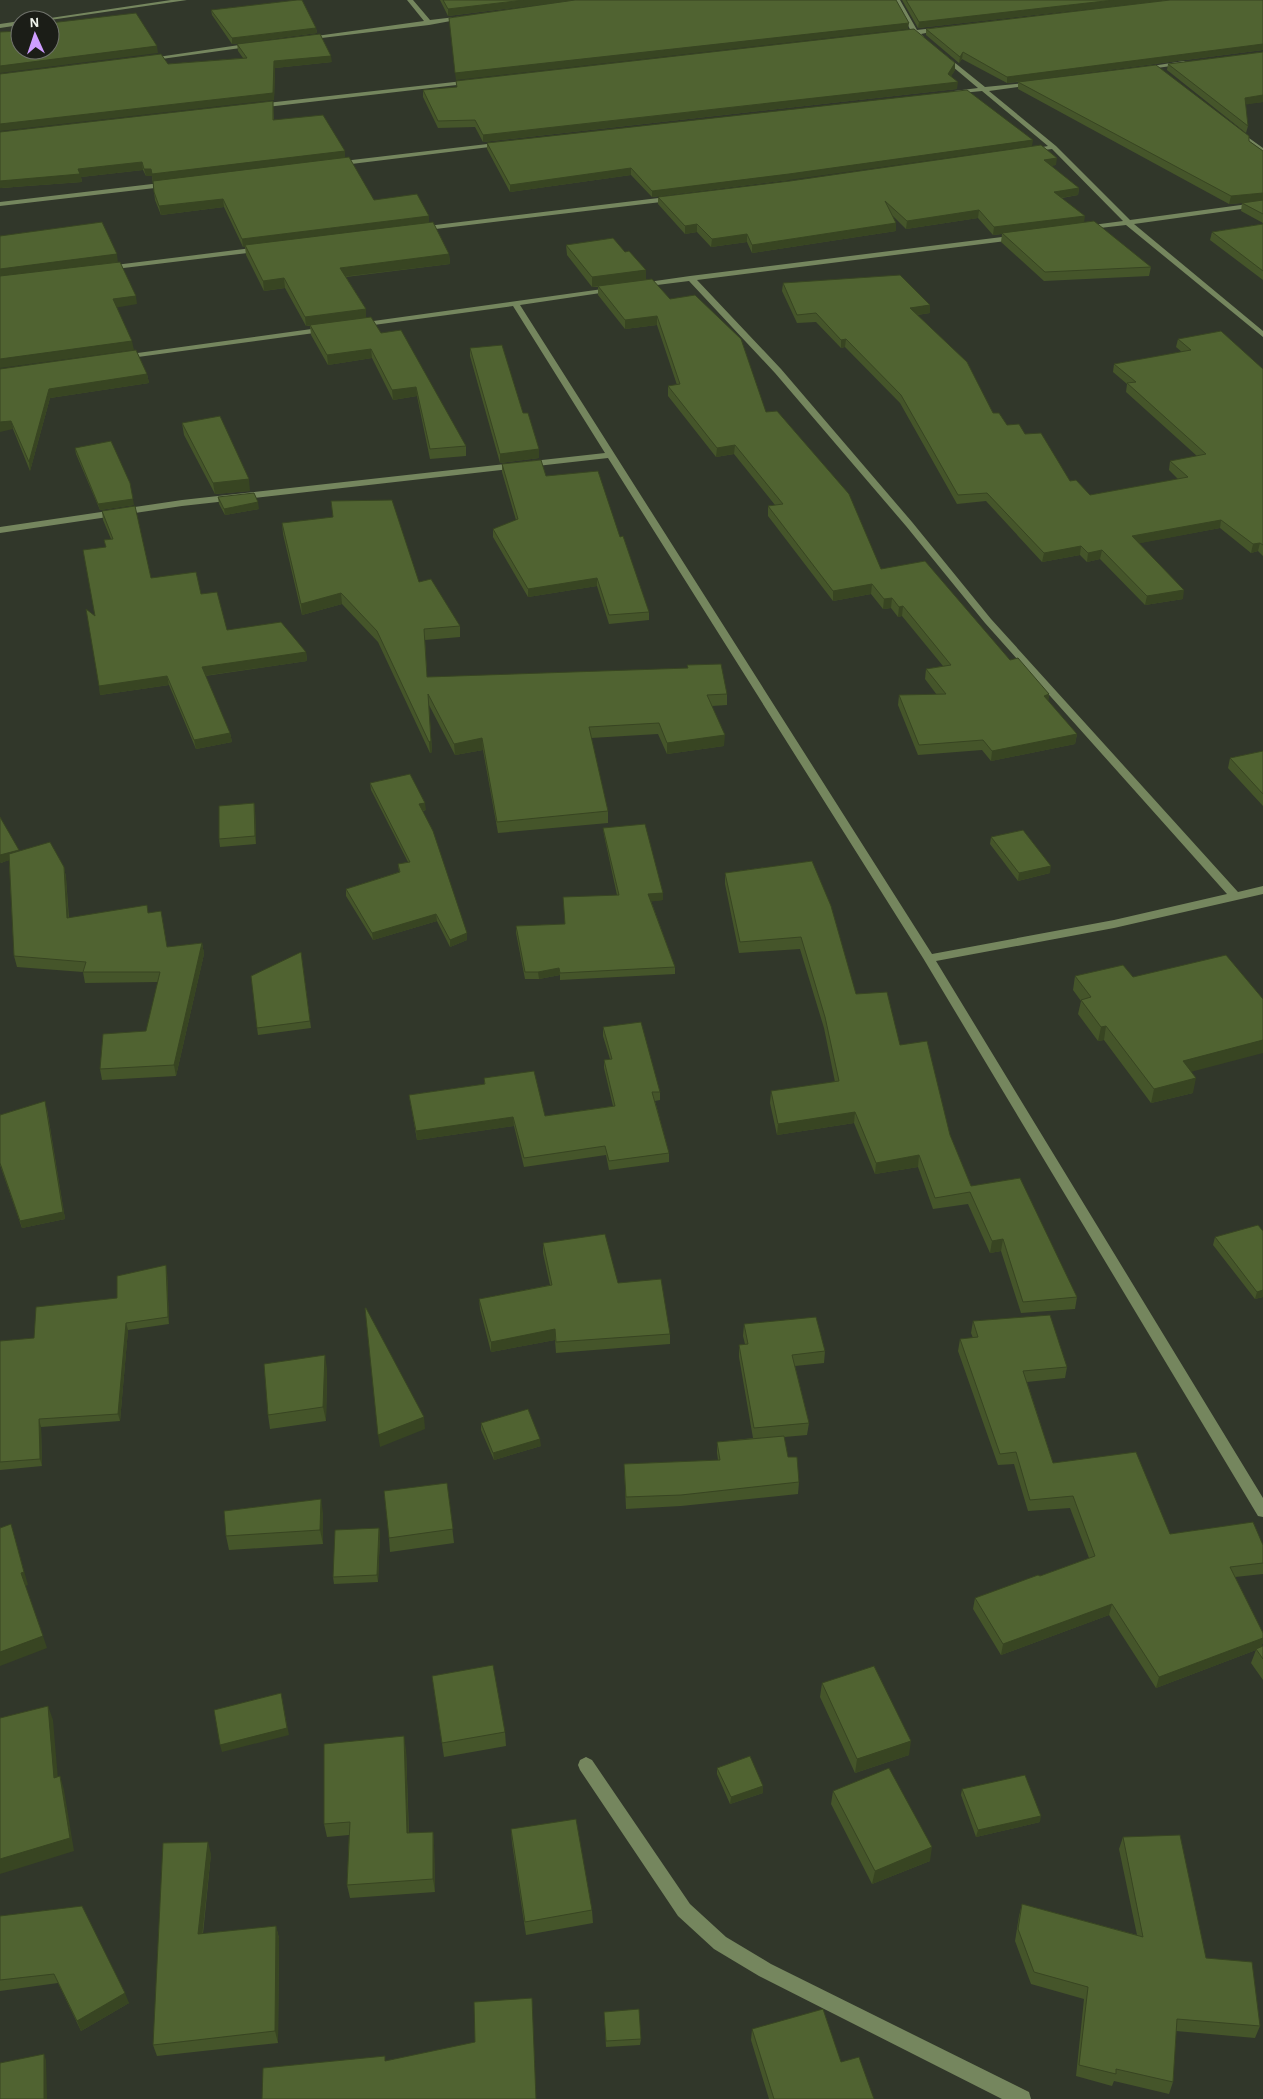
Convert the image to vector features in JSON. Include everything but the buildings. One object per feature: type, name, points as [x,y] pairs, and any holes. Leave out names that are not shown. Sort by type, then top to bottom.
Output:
[{"type":"street","points":[[60,17],[184,0]]},
{"type":"street","points":[[410,0],[429,23]]},
{"type":"street","points":[[896,0],[915,32],[930,45]]},
{"type":"street","points":[[297,39],[476,16]]},
{"type":"street","points":[[895,35],[954,28]]},
{"type":"street","points":[[134,60],[259,44]]},
{"type":"street","points":[[937,52],[1054,148],[1129,223],[1263,335]]},
{"type":"street","points":[[1136,69],[1194,62]]},
{"type":"street","points":[[1154,66],[1162,73]]},
{"type":"street","points":[[253,107],[479,82]]},
{"type":"street","points":[[943,94],[1040,82]]},
{"type":"street","points":[[1232,127],[1263,151]]},
{"type":"street","points":[[331,164],[508,144]]},
{"type":"street","points":[[1025,152],[1054,148]]},
{"type":"street","points":[[0,204],[175,183]]},
{"type":"street","points":[[409,231],[682,197]]},
{"type":"street","points":[[1080,229],[1263,204]]},
{"type":"street","points":[[632,286],[1031,235]]},
{"type":"street","points":[[97,269],[273,248]]},
{"type":"street","points":[[690,278],[778,371],[909,524],[988,621],[1235,896]]},
{"type":"street","points":[[348,326],[622,288]]},
{"type":"street","points":[[515,303],[929,958],[1263,1511]]},
{"type":"street","points":[[116,358],[338,328]]},
{"type":"street","points":[[0,530],[182,503],[611,456]]},
{"type":"street","points":[[929,958],[1114,924],[1263,890]]},
{"type":"street","points":[[586,1765],[684,1910],[720,1942],[765,1970],[1022,2099]]}]
